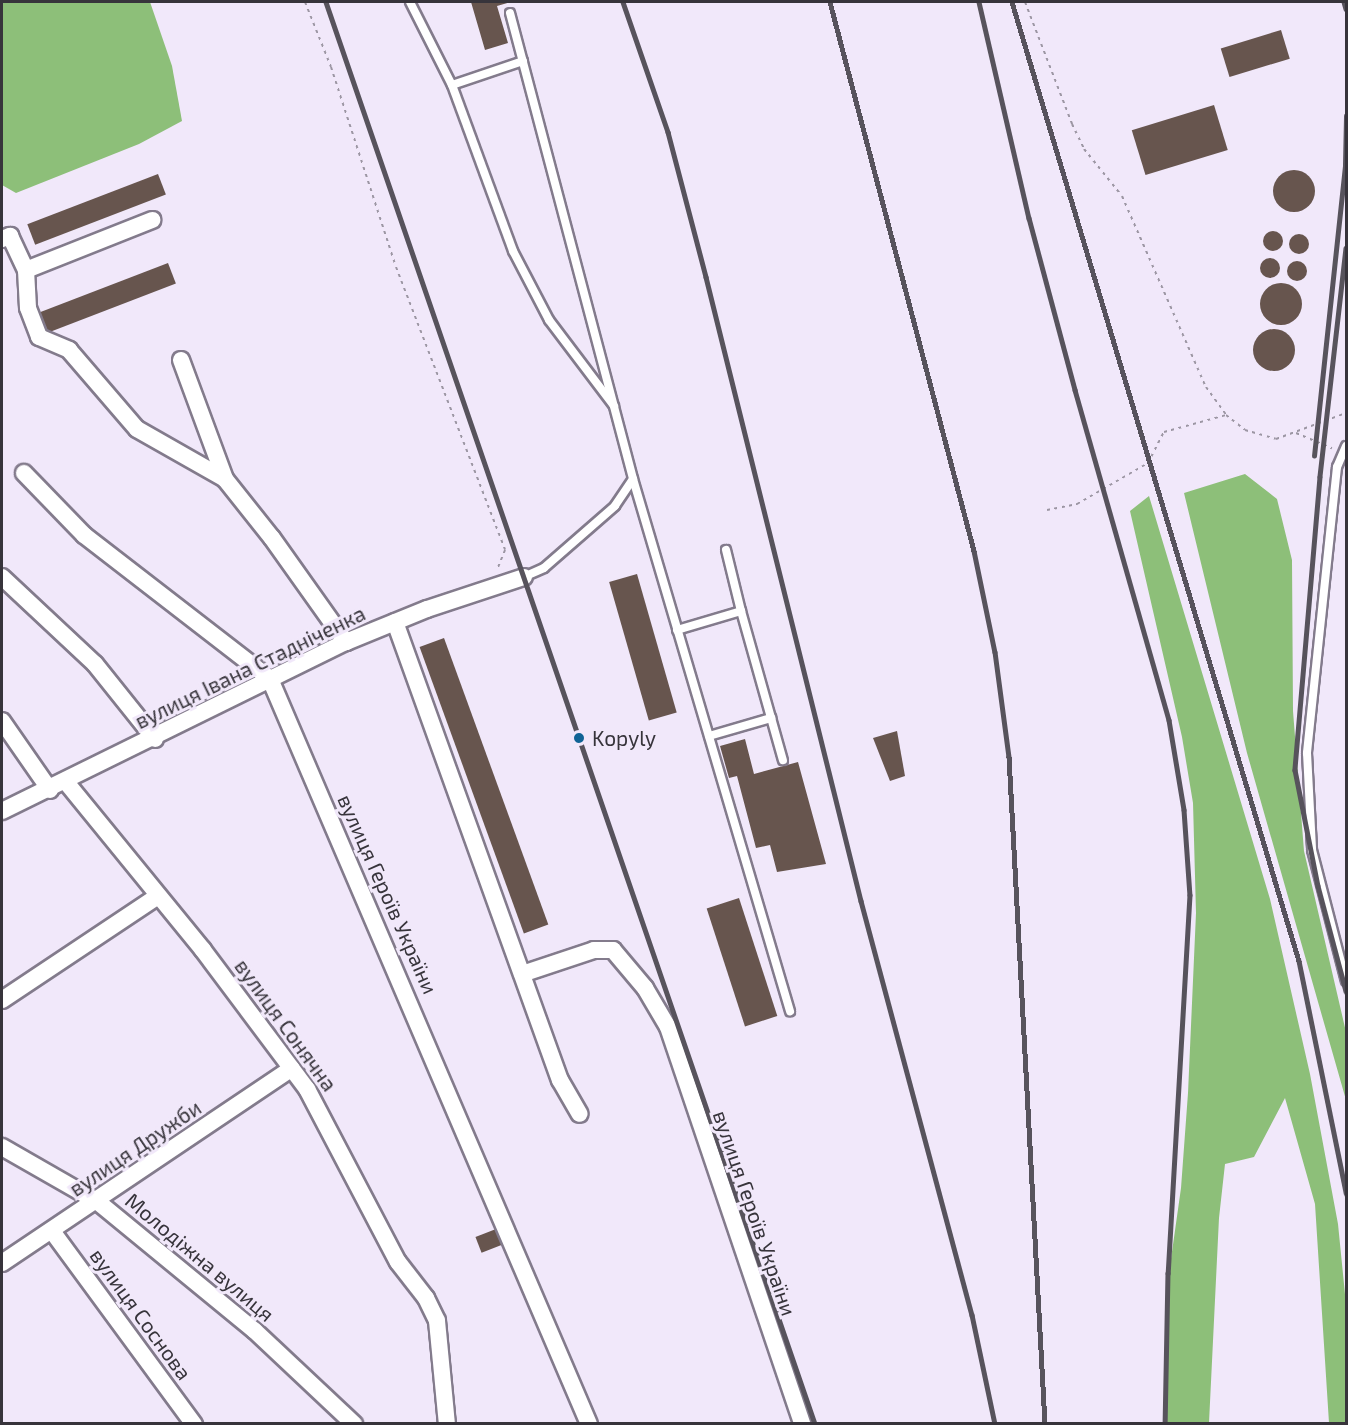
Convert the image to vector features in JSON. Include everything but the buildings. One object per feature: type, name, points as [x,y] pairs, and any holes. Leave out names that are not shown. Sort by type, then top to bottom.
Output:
[{"type":"street","points":[[26,270],[152,220]]},
{"type":"street","points":[[2,239],[10,236],[26,270],[28,308],[39,337],[69,350],[137,429],[225,478]]},
{"type":"street","points":[[181,360],[225,478],[272,538],[346,642]]},
{"type":"street","name":"вулиця Героїв України","points":[[24,473],[84,535],[270,679],[589,1424]]},
{"type":"street","points":[[2,577],[95,664],[155,739]]},
{"type":"street","name":"вулиця Івана Стадніченка","points":[[2,811],[155,739],[346,642],[490,587],[524,577]]},
{"type":"street","points":[[395,622],[560,1080],[580,1114]]},
{"type":"street","points":[[2,721],[50,790]]},
{"type":"street","name":"вулиця Сонячна","points":[[66,782],[308,1089],[398,1262],[426,1298],[437,1321],[447,1424]]},
{"type":"street","points":[[2,1000],[158,896]]},
{"type":"street","name":"вулиця Героїв України","points":[[522,974],[594,950],[613,950],[645,988],[668,1027],[802,1424]]},
{"type":"street","name":"вулиця Дружби","points":[[2,1263],[98,1202],[292,1068]]},
{"type":"street","name":"Молодіжна вулиця","points":[[2,1147],[98,1202],[255,1331],[354,1424]]},
{"type":"street","name":"вулиця Соснова","points":[[52,1231],[194,1424]]},
{"type":"lane","points":[[410,2],[452,85],[513,251],[549,320],[618,412]]},
{"type":"lane","points":[[510,13],[618,412],[633,479],[790,1011]]},
{"type":"lane","points":[[452,85],[523,62]]},
{"type":"lane","points":[[1345,450],[1337,467],[1307,753],[1312,850],[1347,981]]},
{"type":"lane","points":[[524,577],[544,568],[615,506],[633,479]]},
{"type":"lane","points":[[726,550],[783,760]]},
{"type":"lane","points":[[677,630],[741,612]]},
{"type":"lane","points":[[709,736],[771,718]]},
{"type":"path","points":[[305,2],[331,67],[396,267],[505,550],[490,587]]},
{"type":"path","points":[[1025,2],[1072,124],[1084,149],[1122,196],[1206,387],[1226,415],[1245,430],[1276,439],[1347,413]]},
{"type":"path","points":[[1047,510],[1077,504],[1148,464],[1164,432],[1226,415]]},
{"type":"path","points":[[1294,432],[1345,450]]},
{"type":"green space","points":[[2,2],[150,2],[172,66],[182,121],[139,144],[16,193],[2,185]]},
{"type":"green space","points":[[1245,474],[1277,499],[1292,560],[1293,711],[1304,851],[1346,1032],[1346,1100],[1247,753],[1184,493]]},
{"type":"green space","points":[[1149,496],[1270,899],[1310,1074],[1338,1224],[1346,1304],[1346,1423],[1329,1423],[1315,1204],[1285,1098],[1254,1157],[1225,1164],[1219,1218],[1209,1423],[1165,1423],[1168,1280],[1181,1188],[1188,1093],[1196,913],[1193,803],[1182,737],[1130,511]]},
{"type":"railway","points":[[326,2],[815,1424]]},
{"type":"railway","points":[[623,2],[668,132],[706,277],[861,901],[972,1315],[995,1424]]},
{"type":"railway","points":[[830,2],[974,551],[995,652],[1009,757],[1045,1424]]},
{"type":"railway","points":[[979,2],[1029,218],[1075,390],[1169,720],[1184,810],[1190,895],[1168,1273],[1165,1424]]},
{"type":"railway","points":[[1012,2],[1299,961],[1346,1193]]},
{"type":"railway","points":[[1344,2],[1346,9]]},
{"type":"railway","points":[[1314,456],[1345,165],[1346,116]]},
{"type":"railway","points":[[1346,248],[1320,477],[1295,770],[1318,886],[1346,991]]},
{"type":"place","name":"Kopyly","points":[[579,738]]}]
